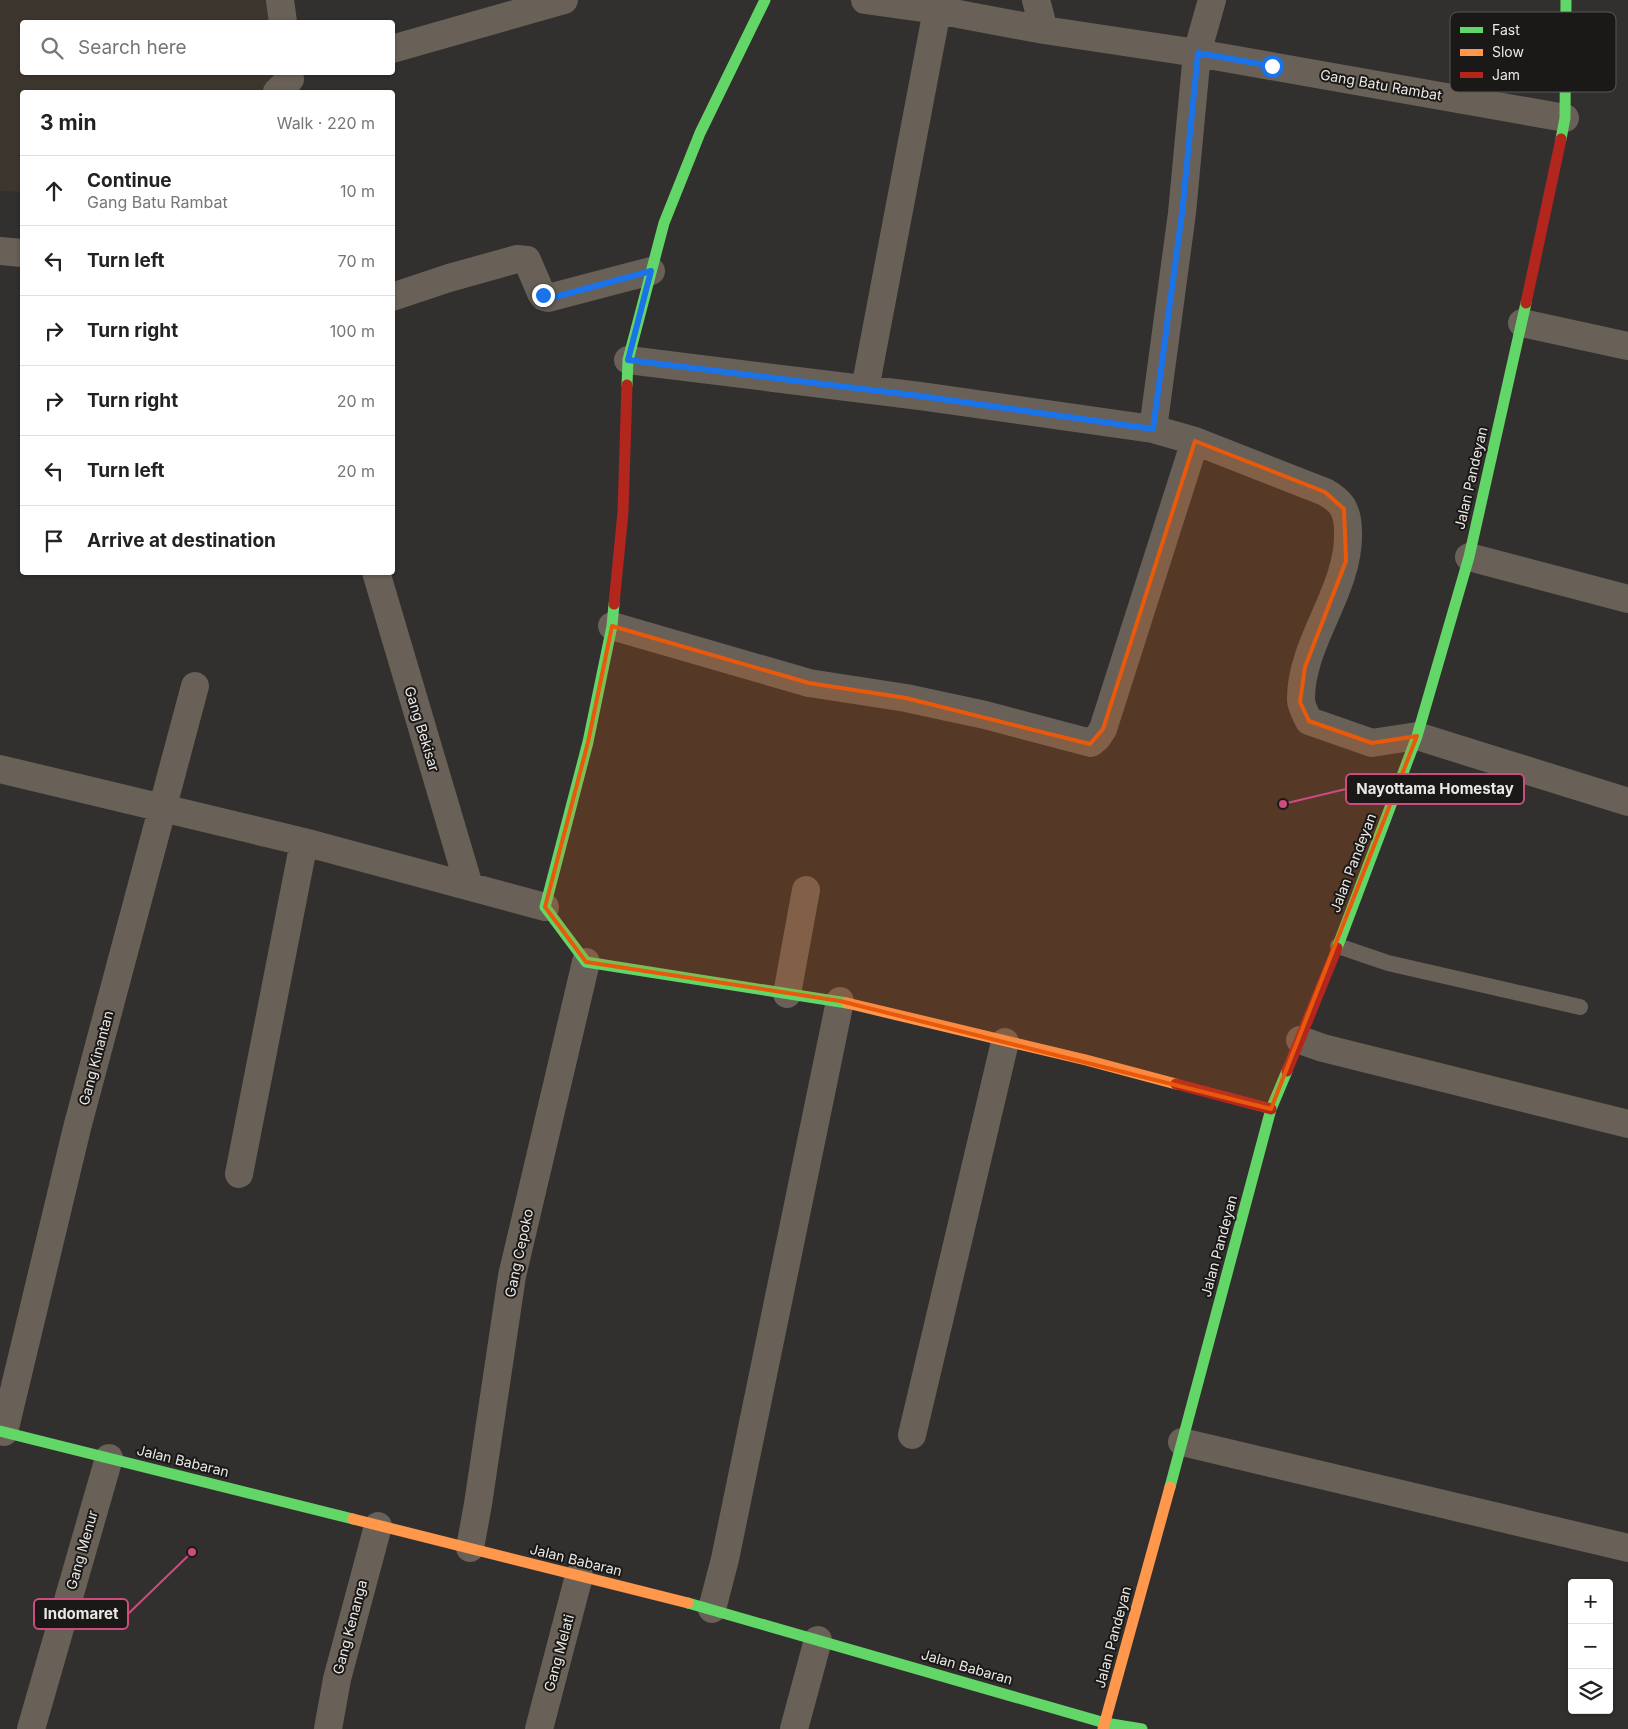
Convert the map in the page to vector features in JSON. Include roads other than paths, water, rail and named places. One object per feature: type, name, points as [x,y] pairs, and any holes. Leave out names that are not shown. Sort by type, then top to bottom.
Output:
[{"type":"street","points":[[280,0],[283,20]]},
{"type":"street","points":[[395,48],[564,0]]},
{"type":"street","points":[[545,907],[588,742],[612,626],[623,512],[628,360],[664,224],[700,133],[765,0]]},
{"type":"street","name":"Gang Batu Rambat","points":[[865,0],[1198,53],[1565,118]]},
{"type":"street","points":[[1036,0],[1044,30]]},
{"type":"street","points":[[1153,429],[1182,213],[1198,53],[1212,0]]},
{"type":"street","points":[[864,389],[937,10]]},
{"type":"street","name":"Jalan Pandeyan","points":[[1104,1726],[1271,1109],[1338,946],[1417,736],[1469,556],[1522,323],[1565,118],[1565,92]]},
{"type":"street","points":[[0,251],[20,253]]},
{"type":"street","points":[[395,297],[449,278],[517,259],[527,260],[541,292],[544,297],[548,298],[651,271]]},
{"type":"street","points":[[1522,323],[1628,346]]},
{"type":"street","points":[[628,360],[864,389],[1153,429],[1195,441],[1325,492],[1334,497],[1344,509],[1348,524],[1348,539],[1346,561],[1305,667],[1300,702],[1309,721],[1372,743],[1417,736],[1628,802]]},
{"type":"street","points":[[612,626],[809,683],[906,698],[985,715],[1091,743],[1103,729],[1195,441]]},
{"type":"street","points":[[1469,556],[1628,600]]},
{"type":"street","name":"Gang Bekisar","points":[[377,575],[469,886]]},
{"type":"street","name":"Gang Kinantan","points":[[2,1431],[77,1128],[195,686]]},
{"type":"street","points":[[0,769],[304,842],[545,907],[586,962],[840,1002],[1086,1060],[1271,1109]]},
{"type":"street","points":[[239,1174],[304,842]]},
{"type":"street","points":[[787,994],[806,890]]},
{"type":"street","name":"Gang Cepoko","points":[[470,1548],[512,1276],[586,962]]},
{"type":"street","points":[[712,1609],[725,1558],[840,1002]]},
{"type":"street","points":[[1300,1040],[1323,1048],[1628,1124]]},
{"type":"street","points":[[912,1435],[1005,1042]]},
{"type":"street","name":"Jalan Babaran","points":[[2,1431],[712,1609],[1104,1726],[1142,1729]]},
{"type":"street","points":[[1182,1442],[1628,1548]]},
{"type":"street","name":"Gang Menur","points":[[31,1729],[109,1458]]},
{"type":"street","name":"Gang Kenanga","points":[[328,1729],[337,1679],[378,1526]]},
{"type":"street","name":"Gang Melati","points":[[539,1729],[579,1576]]},
{"type":"street","points":[[794,1729],[818,1640]]},
{"type":"lane","points":[[1338,946],[1388,963],[1580,1007]]},
{"type":"place","name":"Nayottama Homestay","points":[[1283,804]]},
{"type":"place","name":"Indomaret","points":[[192,1552]]}]
